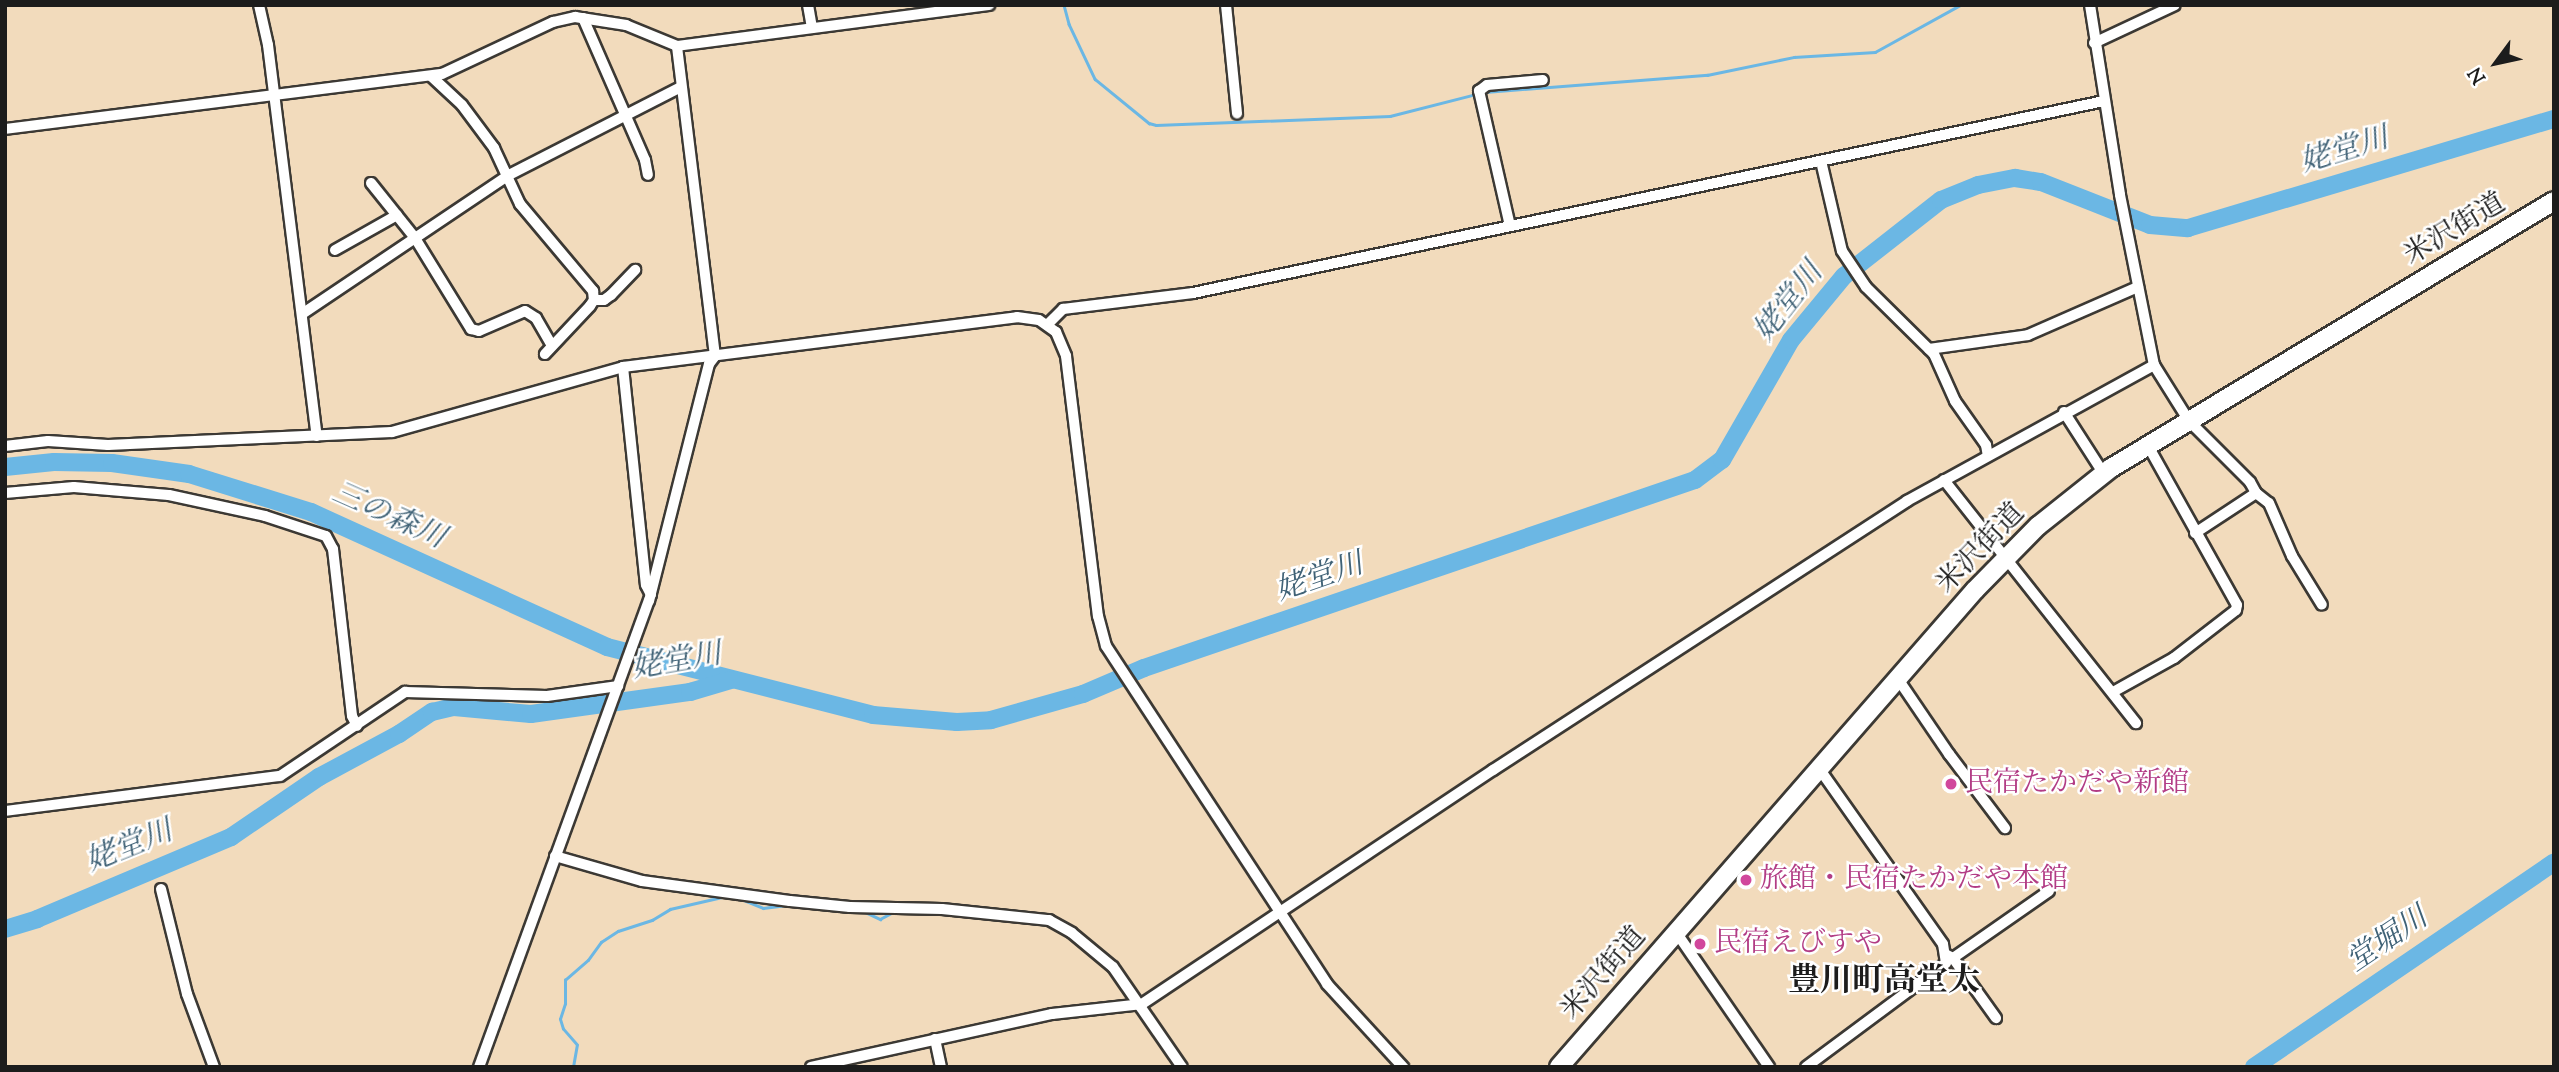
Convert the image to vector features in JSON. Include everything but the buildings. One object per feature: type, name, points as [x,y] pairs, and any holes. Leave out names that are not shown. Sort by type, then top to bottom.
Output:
[{"type":"highway","name":"米沢街道","points":[[1559,1067],[1898,679],[2006,558],[2046,519],[2104,474],[2148,446],[2554,201]]},
{"type":"street","points":[[259,5],[268,45],[317,436]]},
{"type":"street","points":[[808,5],[812,28]]},
{"type":"street","points":[[5,130],[432,76],[442,74],[553,22],[583,18],[626,25],[677,46],[989,5]]},
{"type":"street","points":[[1226,5],[1237,113]]},
{"type":"street","points":[[2090,5],[2120,195],[2154,365],[2189,421],[2250,482],[2256,493],[2269,503],[2292,556],[2322,605]]},
{"type":"street","points":[[2094,43],[2175,5]]},
{"type":"street","points":[[583,18],[645,160],[648,175]]},
{"type":"street","points":[[480,1067],[650,595],[709,364],[716,356],[677,46]]},
{"type":"street","points":[[432,76],[462,105],[494,148],[509,175],[520,204],[573,264],[593,291],[594,300]]},
{"type":"street","points":[[1510,226],[1479,90],[1487,85],[1543,80]]},
{"type":"street","points":[[302,313],[509,175],[624,114],[681,88]]},
{"type":"street","points":[[1048,325],[1063,309],[1193,293],[2104,101]]},
{"type":"street","points":[[1821,161],[1842,251],[1862,282],[1929,349],[1955,401],[1986,444],[1988,456]]},
{"type":"street","points":[[372,183],[415,238],[471,329],[480,331],[525,311],[536,318],[548,350],[594,300],[604,300],[611,295],[635,270]]},
{"type":"street","points":[[335,250],[397,215]]},
{"type":"street","points":[[1929,349],[2028,335],[2138,286]]},
{"type":"street","points":[[5,446],[48,441],[108,445],[393,432],[623,367],[1017,317],[1029,317],[1048,325],[1063,343],[1066,356],[1100,631],[1113,657],[1282,911],[1327,984],[1403,1067]]},
{"type":"street","points":[[811,1067],[1052,1014],[1142,1004],[1516,755],[1907,501],[2064,412],[2154,365]]},
{"type":"street","points":[[623,367],[646,585],[650,595]]},
{"type":"street","points":[[2064,412],[2104,474]]},
{"type":"street","points":[[2113,692],[2174,658],[2236,610],[2237,605],[2194,533],[2148,446]]},
{"type":"street","points":[[1944,480],[2136,723]]},
{"type":"street","points":[[5,493],[75,487],[169,495],[265,516],[327,536],[333,549],[352,716],[357,726]]},
{"type":"street","points":[[2194,533],[2256,493]]},
{"type":"street","points":[[1898,679],[1949,754],[2005,828]]},
{"type":"street","points":[[5,811],[280,776],[405,691],[547,696],[617,688]]},
{"type":"street","points":[[1819,768],[1996,1018]]},
{"type":"street","points":[[555,856],[642,881],[790,901],[850,907],[942,909],[1044,918],[1072,933],[1114,967],[1142,1004],[1182,1067]]},
{"type":"street","points":[[161,889],[187,994],[213,1067]]},
{"type":"street","points":[[1806,1067],[1940,970],[1950,956],[2049,891]]},
{"type":"street","points":[[1675,932],[1769,1067]]},
{"type":"street","points":[[935,1039],[941,1067]]},
{"type":"waterway","points":[[1064,5],[1069,24],[1095,79],[1149,123],[1156,125],[1390,116],[1476,94]]},
{"type":"waterway","points":[[1485,92],[1707,75],[1794,57],[1875,52],[1960,5]]},
{"type":"waterway","name":"姥堂川","points":[[5,467],[54,462],[112,463],[189,474],[311,512],[607,647],[873,715],[957,722],[991,720],[1083,694],[1144,668],[1695,480],[1722,460],[1791,340],[1844,276],[1941,200],[1978,185],[2015,178],[2041,182],[2150,225],[2188,228],[2554,119]]},
{"type":"waterway","name":"姥堂川","points":[[5,929],[37,919],[231,837],[319,777],[399,734],[432,712],[454,707],[531,714],[690,692],[731,680]]},
{"type":"waterway","name":"堂堀川","points":[[2254,1067],[2554,862]]},
{"type":"waterway","points":[[573,1067],[577,1045],[563,1029],[560,1019],[565,1004],[565,980],[588,960],[601,942],[618,931],[652,920],[670,909],[722,897]]},
{"type":"waterway","points":[[741,899],[763,908],[789,905]]},
{"type":"waterway","points":[[865,912],[880,919],[893,912]]},
{"type":"waterway","points":[[1076,943],[1109,970]]},
{"type":"waterway","points":[[1123,988],[1130,1001]]},
{"type":"place","name":"民宿たかだや新館","points":[[1951,784]]},
{"type":"place","name":"旅館・民宿たかだや本館","points":[[1746,880]]},
{"type":"place","name":"民宿えびすや","points":[[1700,944]]},
{"type":"district","name":"豊川町高堂太","points":[[1884,982]]},
{"type":"water label","name":"三の森川","points":[[388,517]]}]
